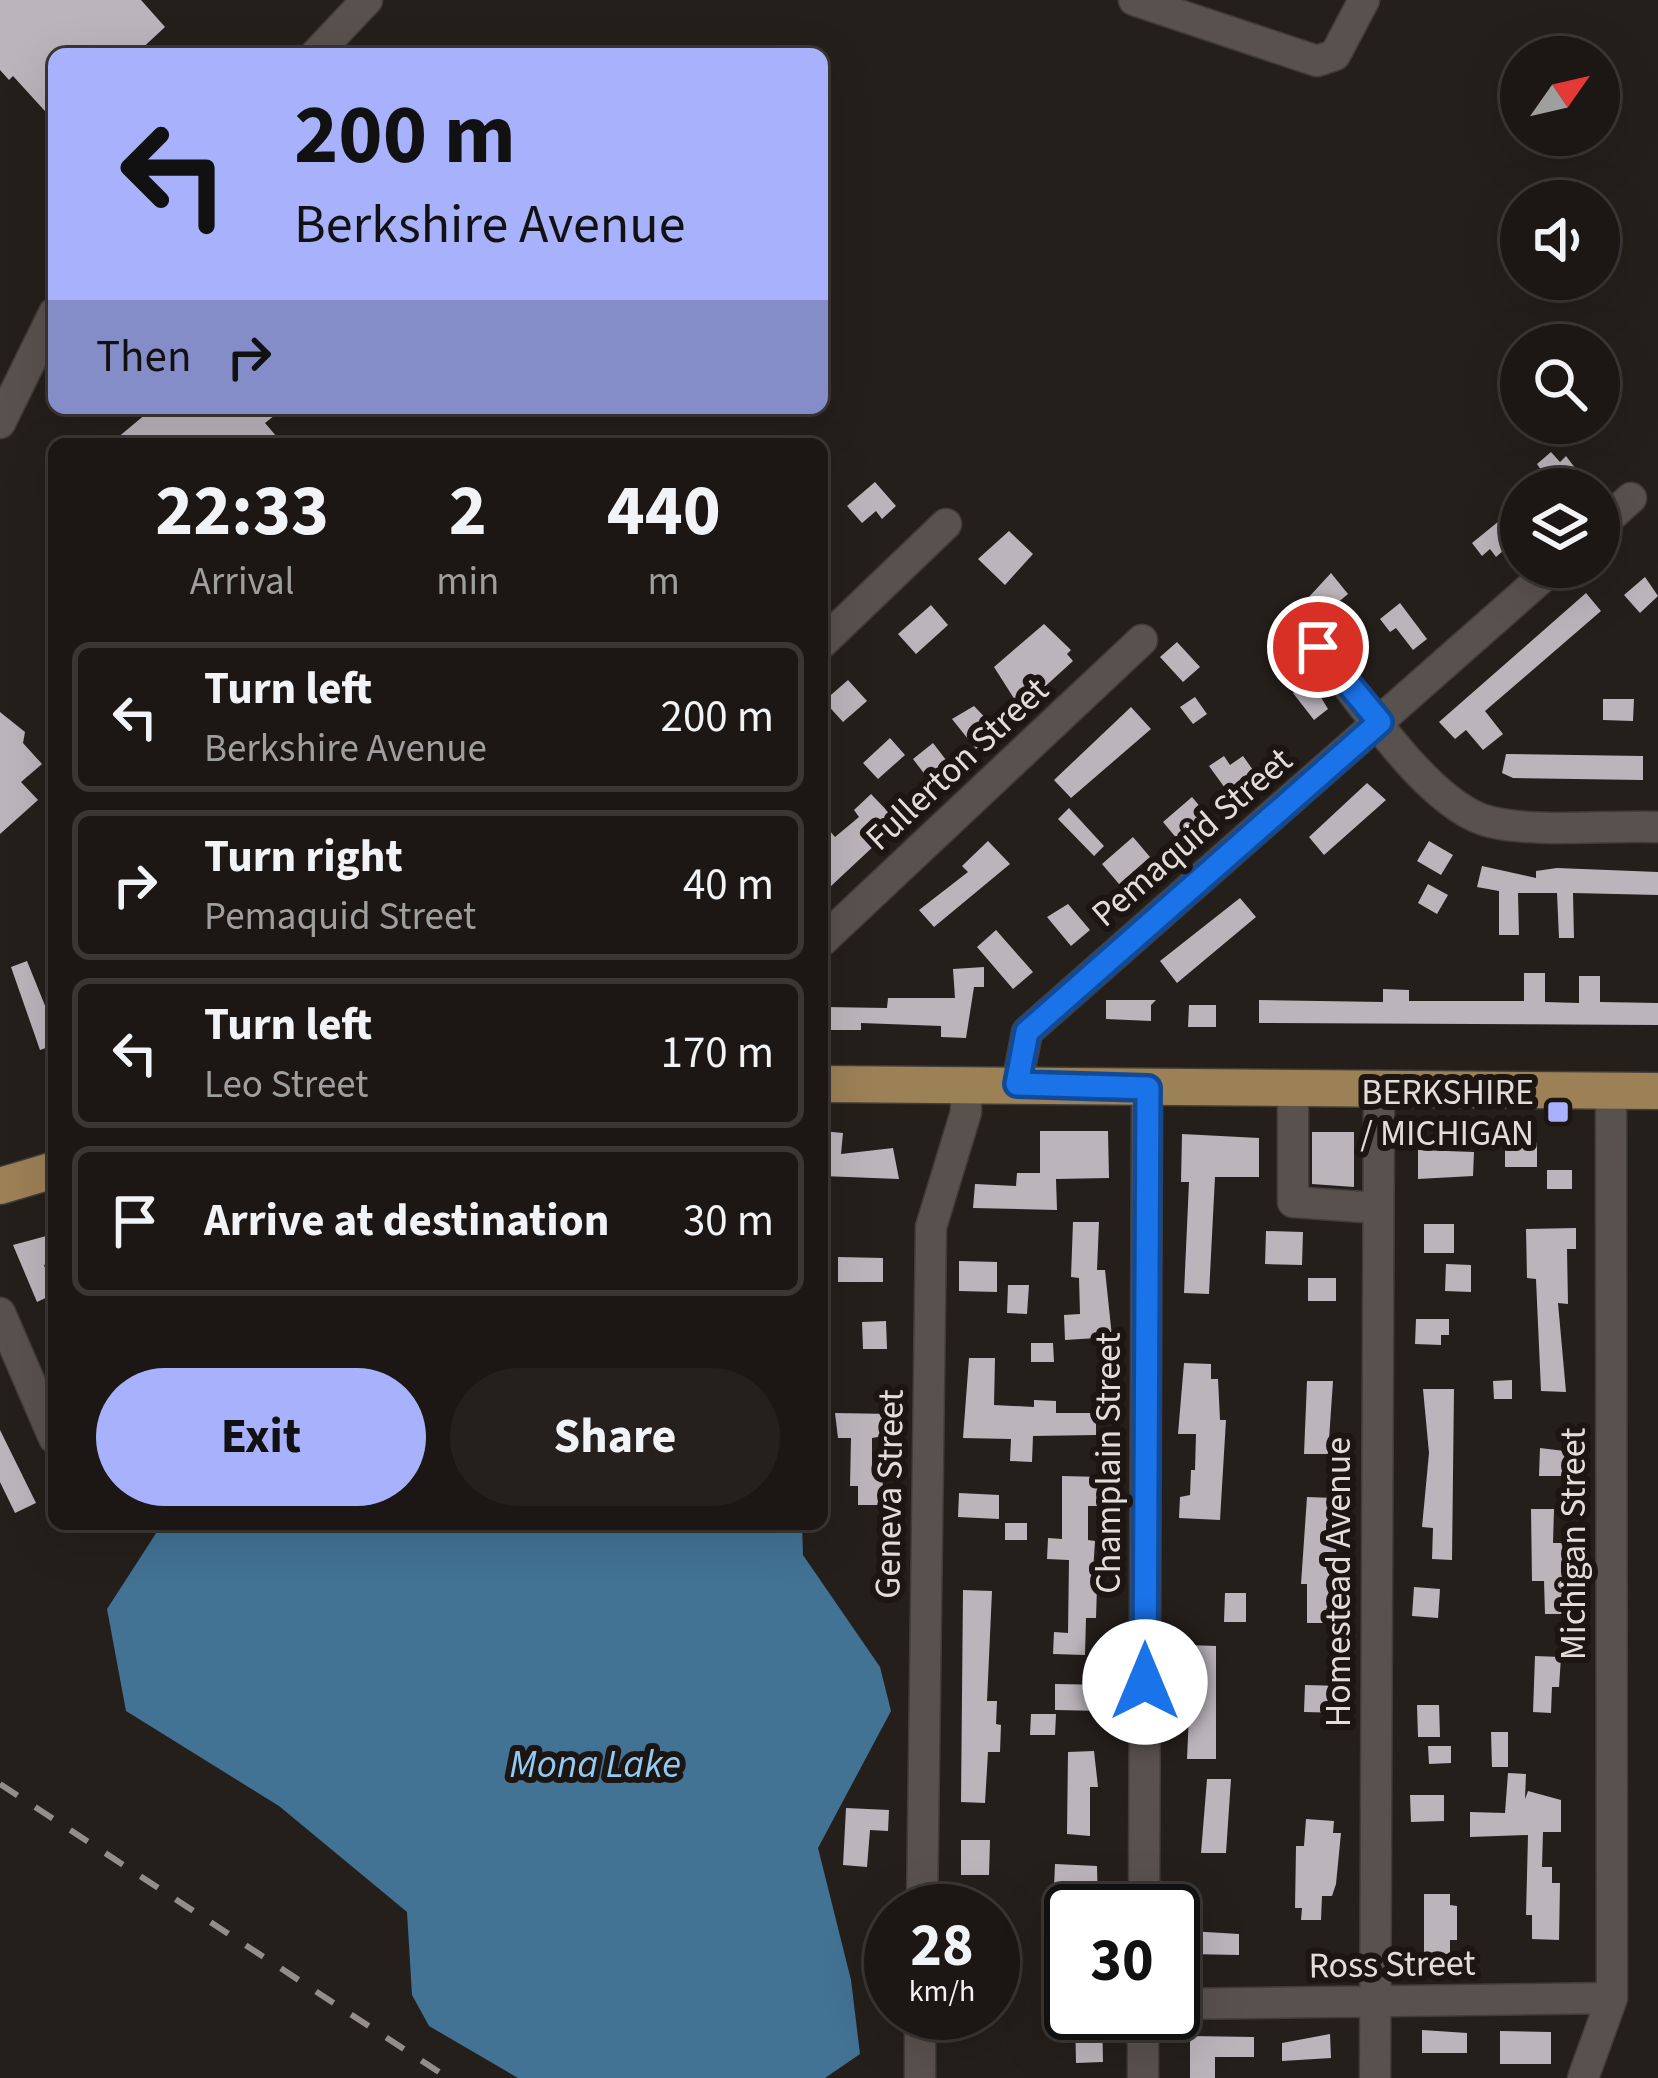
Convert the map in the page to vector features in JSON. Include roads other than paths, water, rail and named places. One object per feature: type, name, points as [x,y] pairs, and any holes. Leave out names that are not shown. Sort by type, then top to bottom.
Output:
[{"type":"main road","points":[[828,1084],[1658,1091]]},
{"type":"main road","points":[[0,1186],[48,1172]]},
{"type":"street","points":[[322,48],[367,0]]},
{"type":"street","points":[[1134,0],[1317,61],[1335,55],[1364,0]]},
{"type":"street","points":[[0,423],[48,325]]},
{"type":"street","points":[[1620,508],[1631,498]]},
{"type":"street","points":[[828,637],[946,524]]},
{"type":"street","name":"Pemaquid Street","points":[[1017,1084],[1027,1032],[1530,588]]},
{"type":"street","name":"Fullerton Street","points":[[828,935],[1142,640]]},
{"type":"street","points":[[1318,647],[1442,792],[1466,812],[1492,822],[1658,827]]},
{"type":"street","name":"Geneva Street","points":[[922,1884],[931,1227],[966,1112],[966,1084]]},
{"type":"street","name":"Homestead Avenue","points":[[1376,2078],[1378,1086]]},
{"type":"street","points":[[1293,1087],[1293,1202],[1377,1208]]},
{"type":"street","name":"Champlain Street","points":[[1144,1884],[1148,1088]]},
{"type":"street","name":"Michigan Street","points":[[1583,2078],[1612,1998],[1611,1090]]},
{"type":"street","points":[[0,1313],[48,1424]]},
{"type":"street","name":"Ross Street","points":[[1200,2004],[1612,1998]]},
{"type":"street","points":[[920,2040],[920,2078]]},
{"type":"street","points":[[1143,2040],[1143,2078]]},
{"type":"water","name":"Mona Lake","points":[[158,1530],[802,1530],[803,1555],[880,1667],[891,1711],[818,1848],[851,1980],[860,2054],[825,2078],[518,2078],[429,2026],[412,1995],[407,1912],[279,1806],[126,1711],[107,1609]]},
{"type":"railway","points":[[0,1784],[448,2078]]},
{"type":"place","name":"BERKSHIRE / MICHIGAN","points":[[1558,1112]]}]
